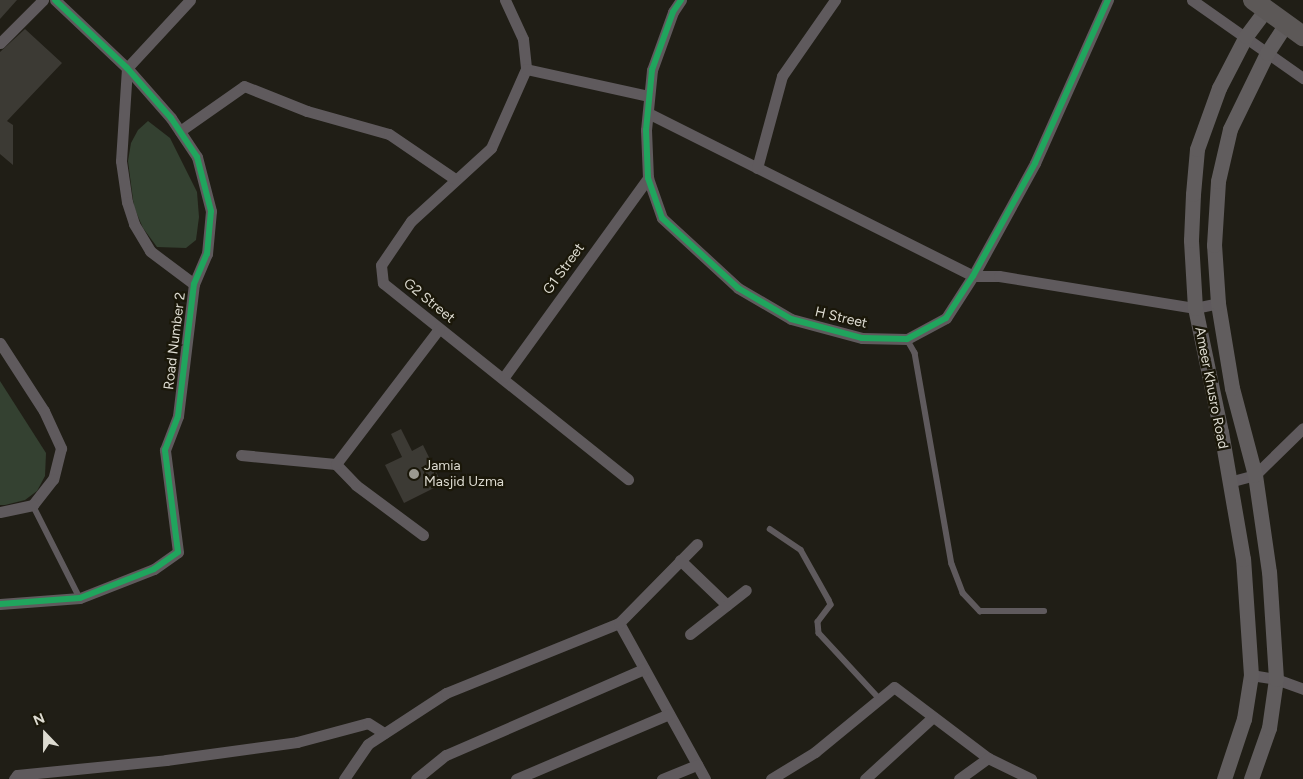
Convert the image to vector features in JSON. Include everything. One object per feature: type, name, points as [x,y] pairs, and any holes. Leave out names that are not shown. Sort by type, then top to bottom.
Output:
[{"type":"highway","points":[[1259,4],[1303,36]]},
{"type":"main road","name":"Ameer Khusro Road","points":[[1224,779],[1244,719],[1251,675],[1243,559],[1195,308],[1191,240],[1197,149],[1218,88],[1246,36],[1259,4]]},
{"type":"main road","name":"Ameer Khusro Road","points":[[1251,779],[1269,728],[1276,679],[1269,572],[1255,475],[1232,388],[1218,304],[1214,245],[1218,181],[1230,129],[1267,53],[1286,24]]},
{"type":"street","points":[[0,43],[42,0]]},
{"type":"street","name":"Road Number 2","points":[[0,604],[80,598],[154,569],[178,552],[165,450],[178,416],[194,284],[207,254],[210,211],[197,157],[180,131],[128,68],[55,0]]},
{"type":"street","points":[[128,68],[190,0]]},
{"type":"street","name":"G2 Street","points":[[506,0],[523,39],[526,69],[491,148],[411,221],[381,265],[383,283],[439,329],[504,377],[628,479]]},
{"type":"street","name":"H Street","points":[[681,0],[673,12],[652,70],[649,96],[648,178],[662,218],[738,288],[791,319],[862,338],[907,339],[946,318],[973,276],[1035,164],[1108,0]]},
{"type":"street","points":[[757,168],[782,76],[835,0]]},
{"type":"street","points":[[1192,0],[1246,36],[1303,78]]},
{"type":"street","name":"Road Number 2","points":[[128,68],[121,161],[127,202],[134,224],[150,252],[194,284]]},
{"type":"street","points":[[526,69],[649,96]]},
{"type":"street","points":[[180,131],[244,86],[307,111],[389,134],[455,179]]},
{"type":"street","points":[[648,113],[973,276],[999,276],[1195,308],[1218,304]]},
{"type":"street","name":"G1 Street","points":[[504,377],[648,178]]},
{"type":"street","points":[[336,464],[439,329]]},
{"type":"street","points":[[0,343],[44,411],[61,448],[53,479],[34,506],[0,512]]},
{"type":"street","points":[[1229,482],[1255,475],[1303,428]]},
{"type":"street","points":[[241,455],[336,464],[356,485],[423,536]]},
{"type":"street","points":[[344,779],[368,744],[446,693],[619,623],[697,544]]},
{"type":"street","points":[[680,560],[727,605]]},
{"type":"street","points":[[690,634],[746,590]]},
{"type":"street","points":[[619,623],[705,779]]},
{"type":"street","points":[[416,779],[446,755],[644,669]]},
{"type":"street","points":[[1251,675],[1276,679],[1303,689]]},
{"type":"street","points":[[771,779],[815,752],[894,687],[988,758],[1031,779]]},
{"type":"street","points":[[516,779],[669,714]]},
{"type":"street","points":[[865,779],[933,717]]},
{"type":"street","points":[[14,779],[17,775],[166,760],[297,742],[368,723],[384,733]]},
{"type":"street","points":[[959,779],[988,758]]},
{"type":"street","points":[[662,779],[697,765]]},
{"type":"lane","points":[[907,339],[915,352],[952,564],[963,593],[980,611],[1044,611]]},
{"type":"lane","points":[[34,506],[80,598]]},
{"type":"lane","points":[[770,529],[802,550],[831,605],[818,622],[819,633],[880,699]]},
{"type":"green space","points":[[148,121],[170,138],[197,192],[199,217],[196,240],[186,248],[157,247],[143,228],[134,207],[128,161],[131,143],[138,130]]},
{"type":"green space","points":[[0,381],[46,453],[45,476],[37,491],[25,500],[5,505],[0,505]]},
{"type":"building","points":[[0,0],[17,0],[0,19]]},
{"type":"building","points":[[25,29],[62,63],[7,121],[13,125],[13,165],[0,154],[0,52]]},
{"type":"building","name":"Jamia Masjid Uzma","points":[[401,429],[412,451],[423,445],[442,484],[404,503],[385,465],[402,457],[391,434]]},
{"type":"cycle path","points":[[0,604],[80,598],[154,569],[178,552],[165,450],[178,416],[194,284],[207,254],[211,211],[197,157],[171,118],[127,68],[55,0]]},
{"type":"cycle path","points":[[681,0],[673,12],[652,70],[646,130],[648,178],[662,218],[738,288],[791,319],[862,338],[907,339],[946,318],[973,276],[1035,163],[1108,0]]},
{"type":"place","name":"Jamia Masjid Uzma","points":[[414,474]]}]
